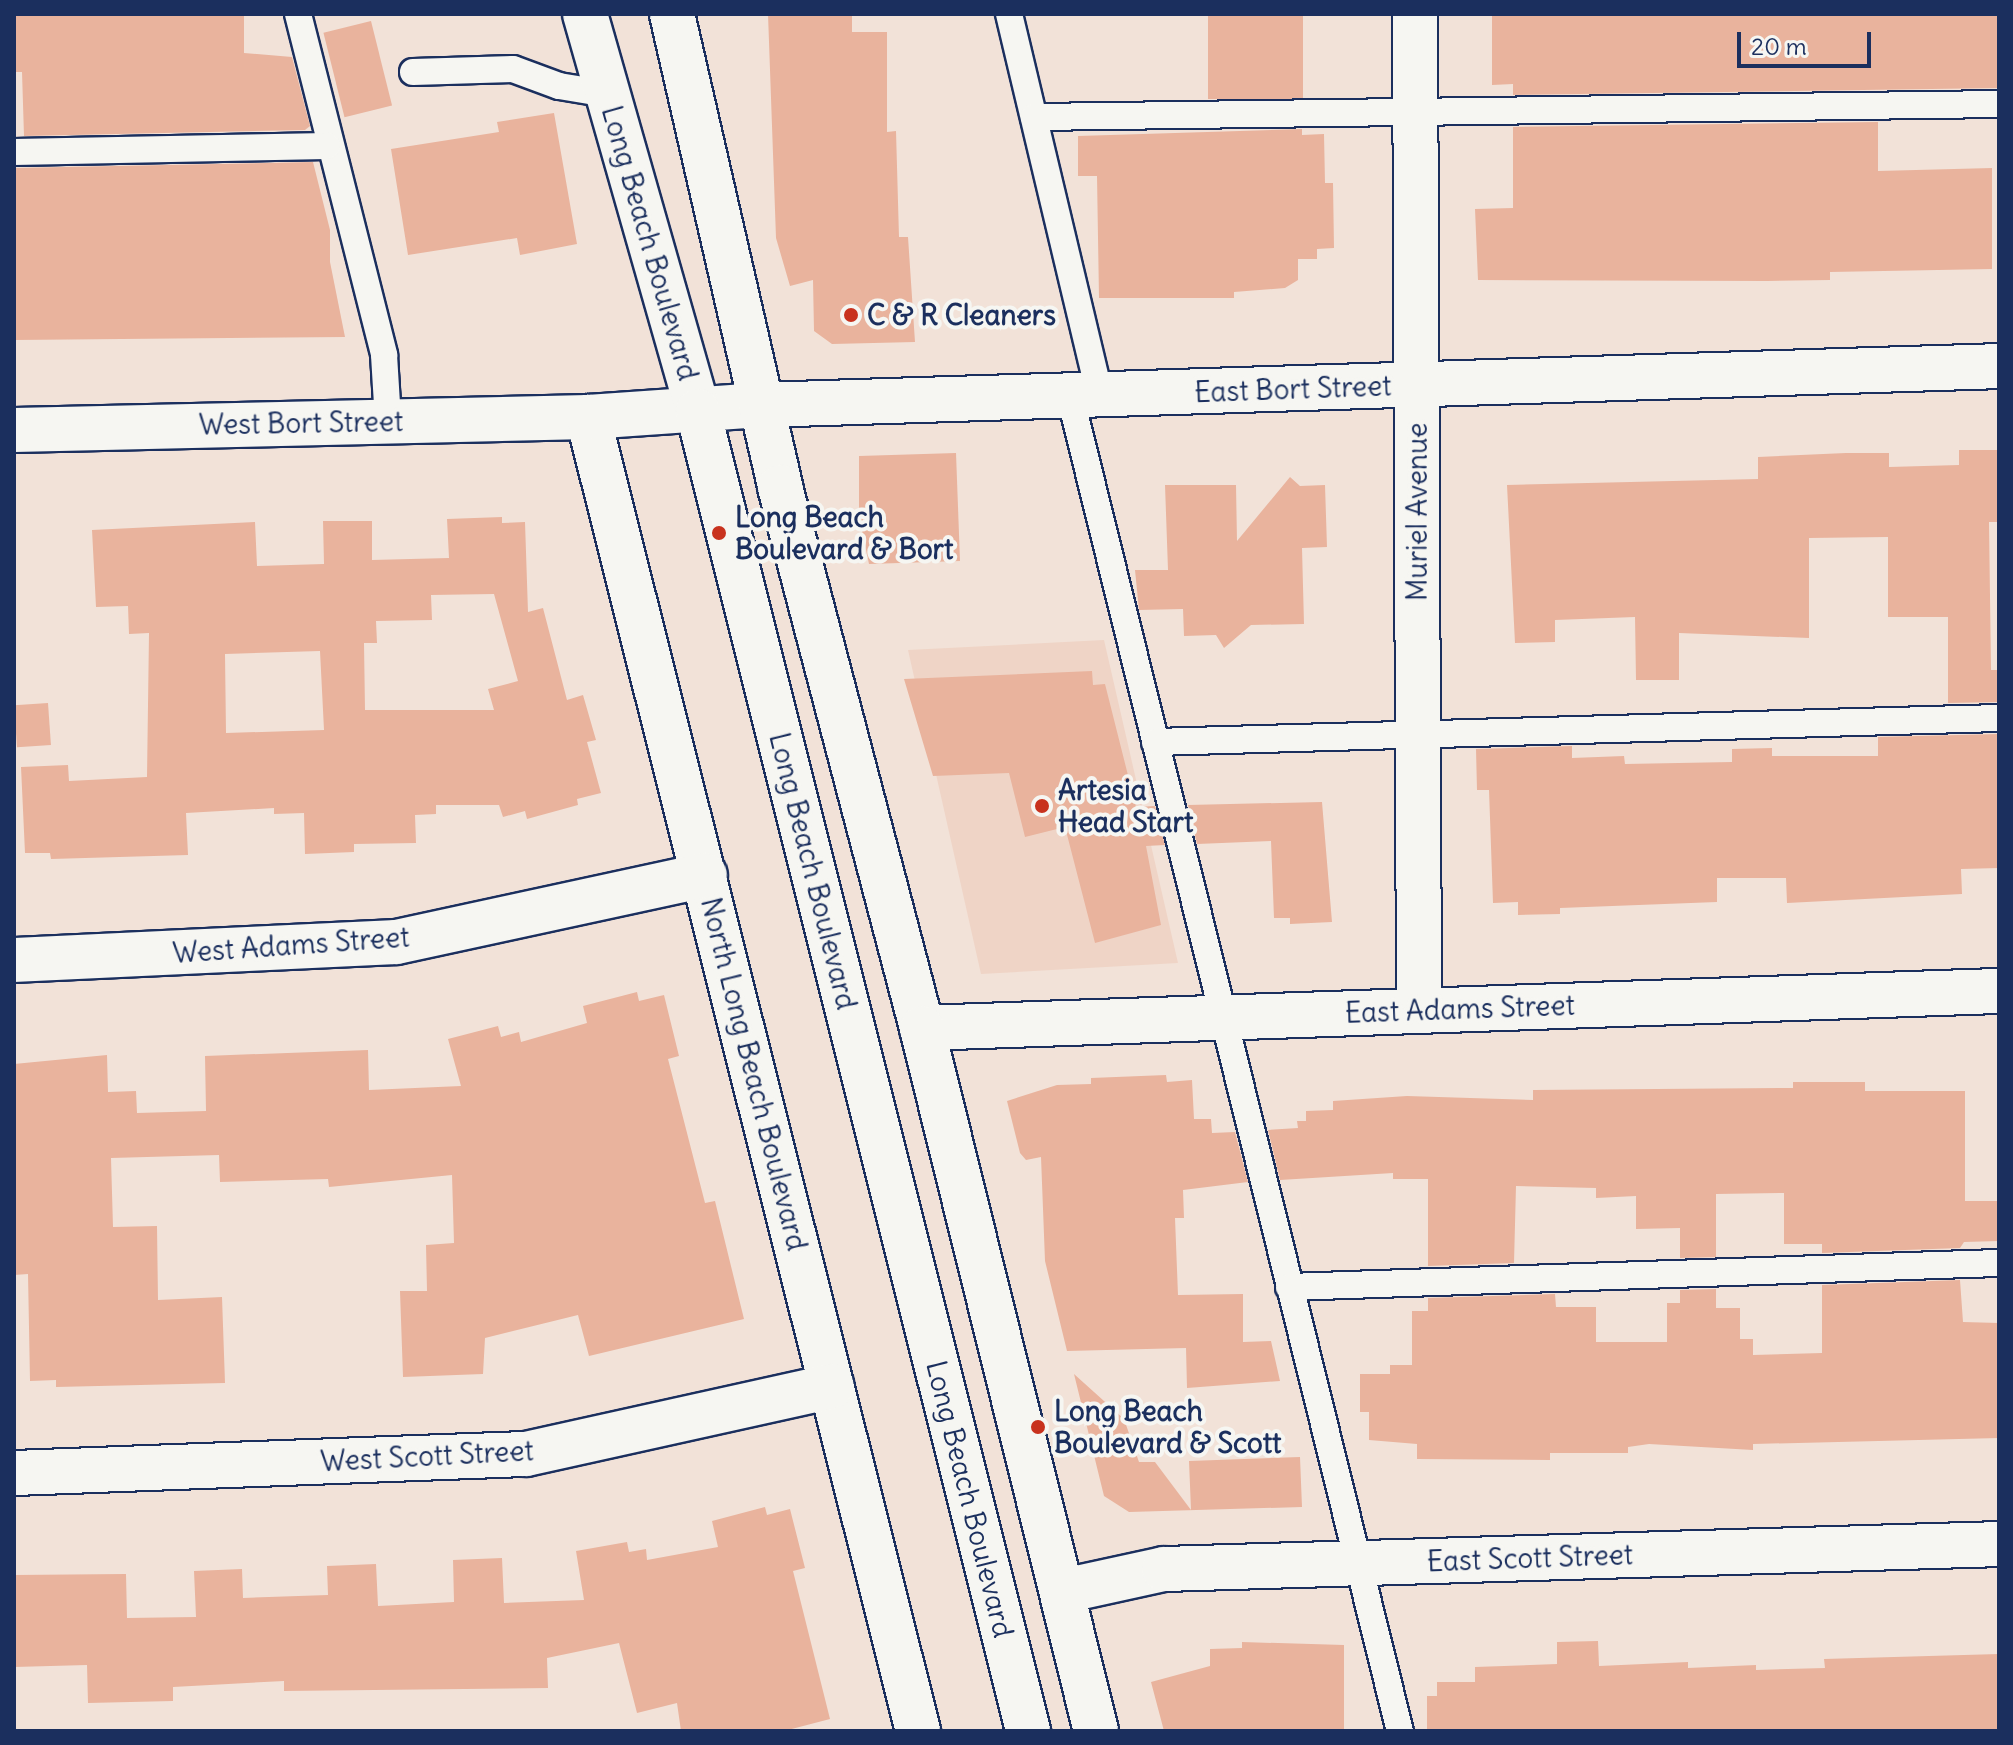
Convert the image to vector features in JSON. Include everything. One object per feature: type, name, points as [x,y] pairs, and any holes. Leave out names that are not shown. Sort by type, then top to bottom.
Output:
[{"type":"street","name":"Long Beach Boulevard","points":[[585,14],[698,411],[1028,1731]]},
{"type":"street","points":[[672,14],[824,664],[922,1028],[1096,1731]]},
{"type":"street","name":"Muriel Avenue","points":[[1415,14],[1419,1011]]},
{"type":"street","name":"East Bort Street","points":[[588,417],[761,405],[1999,366]]},
{"type":"street","name":"West Bort Street","points":[[14,430],[588,417]]},
{"type":"street","name":"North Long Beach Boulevard","points":[[588,417],[918,1731]]},
{"type":"street","name":"West Adams Street","points":[[14,960],[396,942],[705,875]]},
{"type":"street","name":"East Adams Street","points":[[922,1028],[1999,991]]},
{"type":"street","name":"West Scott Street","points":[[14,1473],[526,1454],[832,1386]]},
{"type":"street","name":"East Scott Street","points":[[1063,1591],[1164,1569],[1999,1544]]},
{"type":"lane","points":[[298,14],[327,146],[384,355],[388,421]]},
{"type":"lane","points":[[1009,14],[1034,117],[1085,396],[1155,742],[1400,1731]]},
{"type":"lane","points":[[413,72],[513,69],[559,86],[608,94]]},
{"type":"lane","points":[[1034,117],[1999,104]]},
{"type":"lane","points":[[14,152],[327,146]]},
{"type":"lane","points":[[1155,742],[1418,738],[1999,718]]},
{"type":"lane","points":[[1289,1287],[1999,1263]]},
{"type":"shaded area","name":"Artesia Head Start","points":[[1104,640],[1178,963],[981,974],[908,650]]},
{"type":"building","points":[[14,14],[244,14],[244,53],[292,57],[310,126],[305,130],[24,136],[22,72],[14,72]]},
{"type":"building","points":[[768,14],[852,14],[852,32],[887,32],[887,132],[896,131],[899,237],[908,237],[915,342],[832,344],[814,331],[813,280],[790,286],[776,238]]},
{"type":"building","points":[[1208,14],[1303,14],[1303,99],[1208,99]]},
{"type":"building","points":[[1492,14],[1999,14],[1999,88],[1513,95],[1513,84],[1492,85]]},
{"type":"building","points":[[371,21],[392,105],[345,117],[323,33]]},
{"type":"building","points":[[554,113],[577,244],[520,255],[517,238],[408,255],[391,149],[499,132],[497,122]]},
{"type":"building","points":[[1878,122],[1878,171],[1992,168],[1992,269],[1830,272],[1830,280],[1478,280],[1475,209],[1513,208],[1513,127]]},
{"type":"building","points":[[1302,129],[1302,135],[1324,134],[1325,183],[1333,183],[1334,248],[1317,249],[1317,259],[1298,259],[1298,280],[1285,288],[1234,292],[1234,298],[1099,298],[1097,176],[1078,176],[1078,136]]},
{"type":"building","points":[[313,162],[330,230],[330,262],[345,337],[14,340],[14,168]]},
{"type":"building","points":[[1959,450],[1999,450],[1999,522],[1989,522],[1991,670],[1999,670],[1999,702],[1948,703],[1948,617],[1888,617],[1888,537],[1809,538],[1809,638],[1679,633],[1679,680],[1636,680],[1635,617],[1555,620],[1555,642],[1515,643],[1507,485],[1758,479],[1758,457],[1846,453],[1889,453],[1889,467],[1959,465]]},
{"type":"building","points":[[956,453],[960,561],[869,564],[859,516],[859,456]]},
{"type":"building","points":[[1290,477],[1300,486],[1325,485],[1327,547],[1302,548],[1304,624],[1251,625],[1224,648],[1216,635],[1184,636],[1183,609],[1139,610],[1135,570],[1168,570],[1165,485],[1236,485],[1237,541]]},
{"type":"building","points":[[502,517],[502,523],[525,522],[528,612],[543,608],[567,700],[583,695],[596,740],[587,742],[601,793],[577,799],[578,805],[527,819],[525,811],[503,817],[499,805],[436,805],[436,814],[415,815],[416,843],[354,844],[354,852],[305,854],[304,813],[274,814],[274,808],[186,813],[188,855],[51,859],[50,853],[25,853],[21,767],[68,765],[69,781],[147,777],[149,633],[129,634],[128,606],[96,607],[92,530],[255,522],[257,566],[324,564],[323,521],[372,521],[372,560],[449,558],[447,519]],"holes":[[[494,594],[518,681],[488,689],[494,710],[365,710],[364,643],[377,643],[376,621],[432,620],[431,595]],[[320,651],[324,730],[226,733],[225,654]]]},
{"type":"building","points":[[1092,671],[1093,685],[1105,684],[1136,807],[1155,806],[1165,845],[1146,846],[1161,925],[1095,943],[1065,827],[1025,837],[1009,773],[933,776],[904,679]]},
{"type":"building","points":[[48,703],[51,745],[17,747],[14,705]]},
{"type":"building","points":[[1999,734],[1999,868],[1961,869],[1962,894],[1787,903],[1786,878],[1717,878],[1717,902],[1560,908],[1560,914],[1518,915],[1518,902],[1493,903],[1489,790],[1477,790],[1476,749],[1572,746],[1572,758],[1624,756],[1625,764],[1732,762],[1732,749],[1772,748],[1772,756],[1878,756],[1878,737]]},
{"type":"building","points":[[1322,802],[1332,922],[1290,924],[1290,918],[1274,918],[1271,841],[1197,844],[1188,805]]},
{"type":"building","points":[[637,992],[639,1001],[664,995],[679,1056],[668,1059],[705,1203],[715,1201],[744,1319],[589,1356],[578,1315],[485,1338],[483,1374],[403,1377],[400,1291],[427,1291],[426,1245],[454,1243],[452,1175],[329,1187],[328,1179],[220,1182],[219,1155],[111,1158],[113,1227],[157,1226],[158,1300],[222,1297],[225,1383],[56,1387],[56,1380],[30,1381],[28,1274],[14,1275],[14,1064],[107,1055],[108,1092],[136,1091],[137,1113],[206,1111],[205,1056],[368,1050],[369,1090],[461,1086],[448,1039],[498,1026],[501,1037],[519,1032],[521,1042],[587,1023],[583,1006]]},
{"type":"building","points":[[1166,1075],[1167,1082],[1192,1080],[1194,1119],[1211,1119],[1212,1133],[1235,1132],[1248,1182],[1183,1190],[1184,1218],[1175,1218],[1178,1295],[1243,1294],[1243,1342],[1271,1341],[1280,1381],[1187,1388],[1186,1348],[1067,1351],[1045,1261],[1041,1157],[1026,1160],[1020,1153],[1007,1101],[1057,1085],[1091,1084],[1091,1078]]},
{"type":"building","points":[[1793,1082],[1865,1082],[1865,1091],[1965,1091],[1965,1201],[1999,1201],[1999,1241],[1964,1242],[1960,1248],[1822,1253],[1822,1244],[1784,1244],[1784,1193],[1716,1194],[1716,1257],[1680,1258],[1680,1228],[1636,1229],[1636,1196],[1596,1198],[1596,1188],[1516,1186],[1514,1263],[1428,1266],[1428,1179],[1393,1179],[1393,1173],[1280,1180],[1268,1130],[1298,1128],[1297,1121],[1306,1121],[1306,1111],[1333,1110],[1333,1101],[1407,1096],[1533,1100],[1533,1090],[1793,1088]]},
{"type":"building","points":[[1960,1280],[1963,1322],[1999,1323],[1999,1438],[1753,1444],[1753,1450],[1649,1444],[1628,1447],[1628,1453],[1550,1453],[1550,1460],[1417,1459],[1417,1444],[1369,1440],[1369,1412],[1360,1412],[1360,1374],[1390,1374],[1390,1365],[1412,1365],[1412,1311],[1428,1311],[1428,1298],[1555,1294],[1556,1307],[1596,1307],[1596,1342],[1667,1342],[1667,1303],[1680,1303],[1680,1290],[1716,1289],[1716,1308],[1740,1308],[1740,1339],[1753,1339],[1753,1355],[1822,1353],[1822,1285]]},
{"type":"building","points":[[1074,1374],[1124,1419],[1139,1462],[1155,1462],[1191,1510],[1189,1461],[1300,1457],[1302,1507],[1129,1512],[1104,1496]]},
{"type":"building","points":[[765,1507],[767,1515],[790,1509],[805,1568],[793,1571],[830,1719],[784,1731],[681,1731],[677,1703],[637,1713],[619,1643],[547,1658],[548,1688],[284,1691],[284,1681],[173,1687],[173,1701],[88,1703],[87,1665],[14,1667],[14,1575],[126,1574],[127,1618],[196,1617],[194,1571],[242,1569],[243,1598],[328,1595],[327,1566],[376,1564],[378,1606],[454,1602],[453,1560],[502,1558],[504,1603],[584,1600],[576,1551],[627,1542],[629,1552],[646,1549],[647,1560],[718,1547],[712,1521]]},
{"type":"building","points":[[1598,1641],[1599,1666],[1688,1662],[1688,1668],[1756,1665],[1756,1670],[1825,1668],[1824,1659],[1999,1654],[1999,1731],[1427,1731],[1427,1696],[1437,1696],[1437,1682],[1475,1682],[1475,1667],[1557,1664],[1557,1642]]},
{"type":"building","points":[[1242,1642],[1344,1645],[1344,1731],[1164,1731],[1151,1682],[1210,1666],[1210,1649],[1242,1648]]},
{"type":"place","name":"C & R Cleaners","points":[[851,315]]},
{"type":"place","name":"Long Beach Boulevard & Bort","points":[[719,533]]},
{"type":"place","name":"Artesia Head Start","points":[[1042,806]]},
{"type":"place","name":"Long Beach Boulevard & Scott","points":[[1038,1427]]}]
